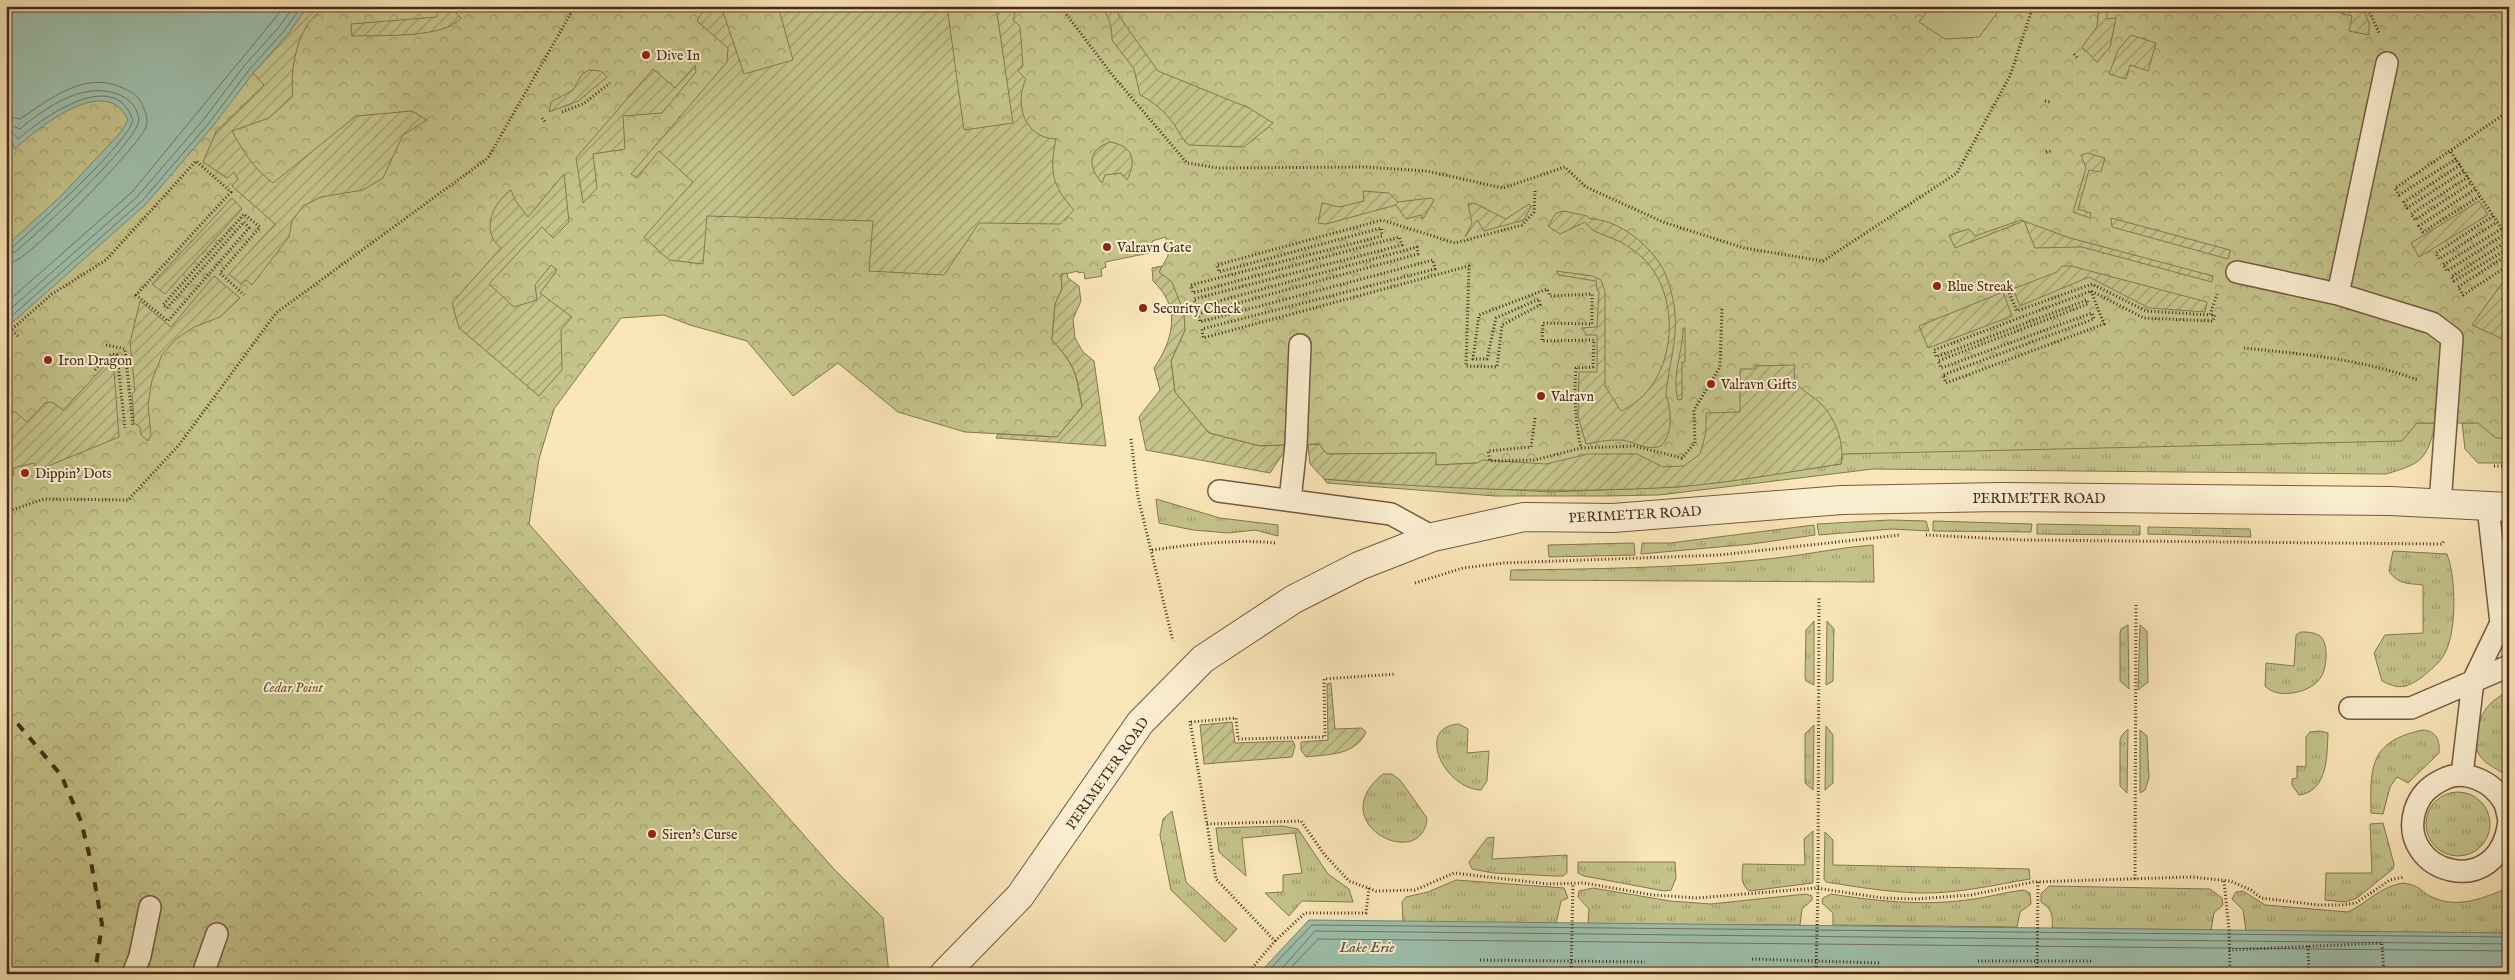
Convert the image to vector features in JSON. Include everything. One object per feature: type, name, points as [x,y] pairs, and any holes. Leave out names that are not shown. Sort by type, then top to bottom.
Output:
[{"type":"street","name":"PERIMETER ROAD","points":[[944,974],[1020,896],[1140,723],[1203,660],[1294,599],[1359,566],[1433,537],[1524,517],[1613,518],[1842,500],[2000,497],[2390,501],[2498,507]]},
{"type":"lane","points":[[2338,294],[2387,63]]},
{"type":"lane","points":[[2236,272],[2338,294],[2432,324],[2452,338],[2440,504]]},
{"type":"lane","points":[[1290,500],[1296,445],[1300,345]]},
{"type":"lane","points":[[1219,491],[1391,514],[1433,537]]},
{"type":"lane","points":[[2462,775],[2473,681],[2500,623],[2498,507]]},
{"type":"lane","points":[[2350,708],[2411,708],[2509,666]]},
{"type":"lane","points":[[2462,775],[2480,779],[2494,789],[2504,803],[2509,820],[2507,838],[2499,854],[2485,865],[2469,871],[2450,871],[2434,864],[2422,852],[2414,836],[2413,818],[2418,801],[2429,787],[2445,778],[2462,775]]},
{"type":"lane","points":[[133,974],[140,956],[150,907]]},
{"type":"lane","points":[[203,974],[217,934]]},
{"type":"path","points":[[6,512],[44,498],[128,500],[179,445],[276,313],[488,158],[575,6]]},
{"type":"path","points":[[1060,6],[1114,77],[1187,163],[1219,168],[1365,167],[1427,171],[1503,188],[1565,167],[1586,187],[1663,222],[1744,248],[1824,261],[1957,173],[2010,76],[2033,6]]},
{"type":"path","points":[[2074,54],[2078,59]]},
{"type":"path","points":[[562,112],[583,104],[610,83]]},
{"type":"path","points":[[2045,101],[2050,102]]},
{"type":"path","points":[[2456,159],[2399,195],[2395,188],[2451,152],[2509,111]]},
{"type":"path","points":[[542,118],[546,123]]},
{"type":"path","points":[[2046,152],[2051,151]]},
{"type":"path","points":[[2451,152],[2509,240],[2451,277],[2454,281],[2509,248]]},
{"type":"path","points":[[18,336],[11,330],[52,294],[106,260],[196,161],[231,192],[136,295],[168,321],[250,228],[244,222],[167,308],[163,305],[244,214],[260,227],[220,273],[244,295]]},
{"type":"path","points":[[2460,165],[2404,202],[2408,208],[2464,171]]},
{"type":"path","points":[[2468,176],[2411,214],[2415,220],[2471,183]]},
{"type":"path","points":[[2475,189],[2419,226],[2423,232],[2480,196]]},
{"type":"path","points":[[1535,191],[1534,212],[1522,225],[1455,243],[1382,220],[1217,265],[1219,272],[1381,228],[1382,236],[1191,284],[1193,293],[1399,238],[1402,245],[1194,300],[1197,307],[1417,247],[1418,254],[1198,314],[1200,322],[1432,260],[1435,269],[1202,330],[1203,338],[1469,266],[1466,366],[1497,367],[1502,325],[1540,306],[1539,299],[1496,318],[1487,359],[1473,359],[1479,315],[1547,289],[1550,296],[1592,294],[1592,324],[1543,323],[1542,341],[1594,340],[1593,367],[1576,368],[1574,394],[1581,448],[1634,446],[1682,458],[1694,442],[1694,410],[1720,367],[1722,308]]},
{"type":"path","points":[[2493,216],[2436,253],[2439,259],[2497,222]]},
{"type":"path","points":[[2502,229],[2444,265],[2448,271],[2505,234]]},
{"type":"path","points":[[2509,254],[2458,287],[2463,295],[2509,265]]},
{"type":"path","points":[[2008,290],[2017,311],[2082,286],[2092,284],[2146,311],[2215,315],[2213,321],[2144,318],[2091,291],[1934,350],[1936,357],[2088,300],[2088,304],[1938,361],[1941,368],[2092,313],[2094,319],[1942,375],[1946,382],[2104,324],[2091,291]]},
{"type":"path","points":[[2082,286],[2084,293]]},
{"type":"path","points":[[2210,315],[2219,287]]},
{"type":"path","points":[[106,345],[125,349],[133,427]]},
{"type":"path","points":[[2244,348],[2321,356],[2393,370],[2449,392]]},
{"type":"path","points":[[95,370],[112,354],[118,355],[125,428]]},
{"type":"path","points":[[1535,418],[1531,447],[1488,451],[1490,461],[1535,460],[1581,448]]},
{"type":"path","points":[[2494,466],[2509,466]]},
{"type":"path","points":[[1408,586],[1463,568],[1504,563],[1720,556],[1904,535]]},
{"type":"path","points":[[1924,535],[2022,540],[2433,544],[2442,544],[2444,541]]},
{"type":"path","points":[[1152,550],[1212,541],[1246,540],[1276,543]]},
{"type":"path","points":[[1816,974],[1819,597]]},
{"type":"path","points":[[2134,879],[2136,602]]},
{"type":"path","points":[[1190,722],[1236,718],[1238,739],[1325,737],[1324,678],[1396,674]]},
{"type":"path","points":[[1207,824],[1301,821],[1324,854],[1349,880],[1376,891],[1415,890],[1454,872],[1548,884],[1584,883],[1653,895],[1697,898],[1818,888],[1882,898],[1917,899],[1971,895],[2038,882],[2191,877],[2224,881],[2251,890],[2261,898],[2318,905],[2342,905],[2356,902],[2390,880],[2403,876],[2409,879]]},
{"type":"path","points":[[2224,881],[2229,930],[2230,974]]},
{"type":"path","points":[[2037,974],[2038,882]]},
{"type":"path","points":[[1571,974],[1573,884]]},
{"type":"path","points":[[1275,941],[1305,913],[1366,913],[1369,888]]},
{"type":"path","points":[[2229,950],[2382,943],[2384,974]]},
{"type":"path","points":[[2308,946],[2309,974]]},
{"type":"path","points":[[1480,960],[1645,962]]},
{"type":"path","points":[[1752,960],[1879,963]]},
{"type":"path","points":[[1978,961],[2092,961]]},
{"type":"path","points":[[2176,972],[2229,968]]},
{"type":"green space","name":"Cedar Point","points":[[6,6],[2509,6],[2509,438],[2496,438],[2478,423],[2417,423],[2402,441],[1843,454],[1841,464],[1678,487],[1551,492],[1475,488],[1477,463],[1436,465],[1435,453],[1327,454],[1318,444],[1260,446],[1209,433],[1175,392],[1171,361],[1185,330],[1159,272],[1168,256],[1166,237],[1152,241],[1154,252],[1105,262],[1106,267],[1101,269],[1102,276],[1085,279],[1084,272],[1078,273],[1078,271],[1061,275],[1062,289],[1055,304],[1052,340],[1066,357],[1074,371],[1082,407],[1057,437],[965,432],[898,412],[838,363],[793,396],[747,341],[690,325],[664,315],[621,318],[554,409],[539,459],[529,524],[833,868],[883,918],[889,974],[6,974]]},
{"type":"green space","points":[[308,6],[325,6],[308,24],[296,51],[293,70],[293,96],[269,118],[232,131],[245,153],[260,172],[273,183],[356,116],[412,111],[427,120],[403,135],[383,178],[363,190],[321,197],[303,206],[292,221],[289,237],[252,285],[246,280],[241,284],[229,274],[275,224],[232,186],[238,179],[234,172],[227,178],[203,162],[216,132],[264,85],[253,73],[288,34]]},
{"type":"green space","points":[[438,6],[455,6],[454,11],[461,18],[453,25],[426,33],[352,36],[351,24],[437,17]]},
{"type":"green space","points":[[702,6],[721,6],[744,74],[793,60],[778,6],[947,6],[964,130],[1013,123],[996,6],[1017,6],[1013,20],[1020,26],[1023,66],[1018,71],[1026,79],[1021,99],[1022,109],[1029,126],[1036,133],[1056,139],[1053,160],[1054,178],[1061,193],[1074,210],[1060,224],[979,223],[944,275],[869,271],[873,221],[707,216],[703,264],[669,260],[644,237],[693,182],[659,151],[637,178],[631,174],[727,62],[728,48],[697,21],[703,11]]},
{"type":"green space","points":[[1101,6],[1115,6],[1119,16],[1158,71],[1249,108],[1273,123],[1244,147],[1189,145],[1162,111],[1140,95],[1134,69],[1112,40],[1110,22]]},
{"type":"green space","points":[[1932,6],[1999,6],[2000,9],[1979,37],[1945,39],[1919,22]]},
{"type":"green space","points":[[2099,6],[2107,6],[2107,19],[2116,18],[2110,47],[2097,62],[2082,47],[2097,27]]},
{"type":"green space","points":[[2316,6],[2362,6],[2369,23],[2369,35],[2349,31],[2352,16]]},
{"type":"green space","points":[[2131,35],[2156,43],[2148,71],[2130,65],[2126,79],[2109,74],[2118,50]]},
{"type":"green space","points":[[695,65],[696,72],[662,113],[623,116],[625,149],[593,154],[597,188],[583,203],[576,158],[653,69],[675,88]]},
{"type":"green space","points":[[589,70],[601,71],[607,77],[578,101],[549,112],[551,102],[573,90],[582,74]]},
{"type":"green space","points":[[1110,142],[1124,147],[1128,151],[1131,155],[1132,166],[1127,180],[1121,173],[1105,175],[1102,183],[1094,171],[1092,159],[1097,149]]},
{"type":"green space","points":[[2087,153],[2105,158],[2101,172],[2089,170],[2078,209],[2091,213],[2090,218],[2073,212],[2086,168],[2081,155]]},
{"type":"green space","points":[[564,174],[569,222],[553,238],[542,227],[489,284],[514,307],[537,300],[535,285],[551,265],[557,270],[540,293],[572,317],[561,330],[562,370],[539,396],[459,328],[452,303],[501,248],[493,239],[490,225],[493,212],[501,199],[511,190],[515,200],[528,217]]},
{"type":"green space","points":[[1363,191],[1389,193],[1398,202],[1431,198],[1434,200],[1423,219],[1421,215],[1406,219],[1396,205],[1326,224],[1318,223],[1322,203],[1339,207],[1364,201]]},
{"type":"green space","points":[[232,198],[242,209],[165,294],[152,284]]},
{"type":"green space","points":[[2479,201],[2488,215],[2419,257],[2411,243]]},
{"type":"green space","points":[[1474,203],[1506,219],[1529,204],[1531,207],[1524,220],[1484,231],[1477,220],[1465,237],[1472,223],[1468,204]]},
{"type":"green space","points":[[1564,211],[1587,216],[1590,219],[1601,220],[1623,229],[1644,244],[1660,263],[1665,273],[1673,298],[1676,323],[1666,394],[1670,414],[1670,428],[1661,446],[1650,448],[1618,440],[1586,444],[1578,416],[1579,372],[1597,372],[1597,335],[1585,335],[1586,333],[1581,328],[1597,327],[1599,291],[1597,290],[1596,281],[1559,275],[1556,271],[1593,276],[1601,280],[1605,291],[1605,386],[1621,411],[1639,399],[1654,383],[1663,363],[1668,341],[1669,318],[1665,296],[1656,275],[1643,258],[1622,243],[1594,231],[1585,222],[1560,234],[1548,226],[1556,213]]},
{"type":"green space","points":[[2111,218],[2230,250],[2228,259],[2112,227]]},
{"type":"green space","points":[[2021,220],[2024,221],[1955,248],[1949,235],[1969,229],[1975,236]]},
{"type":"green space","points":[[2024,221],[2070,238],[2213,276],[2212,282],[2082,247],[2035,248]]},
{"type":"green space","points":[[1162,266],[1159,272],[1172,282],[1184,313],[1185,330],[1171,361],[1175,392],[1209,433],[1260,446],[1284,445],[1284,452],[1270,473],[1146,450],[1139,417],[1160,390],[1154,368],[1166,346],[1172,323],[1168,301],[1153,281],[1152,268]]},
{"type":"green space","points":[[2062,266],[2071,266],[2207,302],[2205,312],[2149,308],[2089,277],[2020,306],[2013,289],[2057,272]]},
{"type":"green space","points":[[1067,273],[1068,278],[1079,286],[1081,301],[1073,319],[1075,338],[1083,352],[1094,361],[1106,446],[996,438],[998,434],[1057,437],[1082,407],[1074,370],[1066,356],[1052,340],[1055,304],[1062,289],[1061,274]]},
{"type":"green space","points":[[214,276],[240,298],[220,317],[194,327],[176,339],[162,355],[152,380],[148,405],[151,436],[148,441],[141,435],[140,427],[134,423],[132,394],[135,391],[130,343],[140,301],[171,327]]},
{"type":"green space","points":[[2502,283],[2509,293],[2509,342],[2472,325]]},
{"type":"green space","points":[[2003,292],[2012,316],[1928,348],[1919,326]]},
{"type":"green space","points":[[1683,328],[1685,328],[1685,362],[1682,362],[1682,399],[1678,400],[1676,382]]},
{"type":"green space","points":[[113,357],[119,437],[36,471],[34,463],[13,468],[14,475],[6,476],[6,419],[14,411],[27,422],[45,403],[52,402],[63,410]]},
{"type":"green space","points":[[1795,365],[1794,377],[1797,384],[1824,407],[1834,422],[1840,439],[1841,464],[1738,480],[1676,487],[1544,490],[1456,488],[1324,479],[1310,464],[1308,445],[1319,444],[1327,454],[1436,453],[1436,465],[1477,463],[1483,460],[1546,464],[1588,454],[1637,454],[1663,467],[1684,466],[1700,454],[1706,432],[1706,413],[1740,412],[1740,369],[1755,369],[1755,366]]},
{"type":"green space","points":[[2509,422],[2509,463],[2478,463],[2465,449],[2462,423]]},
{"type":"green space","points":[[2436,423],[2426,452],[2408,467],[2386,474],[1873,469],[1659,495],[1602,496],[1495,496],[1327,483],[1324,479],[1384,484],[1843,454]]},
{"type":"green space","points":[[1156,499],[1220,518],[1278,525],[1278,536],[1255,530],[1228,533],[1193,530],[1159,523]]},
{"type":"green space","points":[[1890,520],[1926,521],[1929,531],[1892,529],[1819,535],[1817,524]]},
{"type":"green space","points":[[1933,521],[2032,524],[2031,532],[1933,531]]},
{"type":"green space","points":[[2037,524],[2140,526],[2140,535],[2037,534]]},
{"type":"green space","points":[[1814,525],[1815,535],[1752,544],[1641,554],[1642,543],[1670,543]]},
{"type":"green space","points":[[2148,527],[2250,529],[2251,537],[2148,534]]},
{"type":"green space","points":[[1634,543],[1635,555],[1549,557],[1548,545]]},
{"type":"green space","points":[[1873,545],[1874,582],[1510,580],[1511,570],[1634,568],[1726,563],[1772,559]]},
{"type":"green space","points":[[2393,551],[2447,554],[2452,576],[2454,604],[2452,631],[2443,657],[2421,678],[2402,687],[2382,681],[2374,653],[2385,635],[2423,633],[2423,585],[2400,581],[2392,576],[2389,571]]},
{"type":"green space","points":[[1814,621],[1814,685],[1806,681],[1805,676],[1806,630]]},
{"type":"green space","points":[[1827,621],[1834,629],[1833,681],[1826,685]]},
{"type":"green space","points":[[2128,625],[2129,689],[2120,681],[2120,634],[2121,629]]},
{"type":"green space","points":[[2140,625],[2147,631],[2148,682],[2138,690]]},
{"type":"green space","points":[[2301,632],[2315,634],[2323,639],[2326,656],[2325,668],[2321,677],[2317,683],[2302,691],[2286,694],[2270,690],[2265,686],[2266,663],[2294,666],[2296,635]]},
{"type":"green space","points":[[1331,683],[1335,729],[1362,728],[1366,732],[1355,746],[1348,750],[1306,757],[1301,750],[1301,742],[1328,740],[1327,684]]},
{"type":"green space","points":[[2506,692],[2509,698],[2509,777],[2489,765],[2480,756],[2476,744],[2477,729],[2482,715],[2490,704]]},
{"type":"green space","points":[[1232,722],[1235,743],[1293,741],[1295,746],[1292,757],[1204,764],[1200,725]]},
{"type":"green space","points":[[1459,724],[1468,729],[1467,753],[1489,751],[1487,781],[1481,790],[1468,787],[1456,780],[1446,769],[1440,758],[1437,746],[1438,735],[1446,728]]},
{"type":"green space","points":[[1814,725],[1813,790],[1805,783],[1805,734]]},
{"type":"green space","points":[[1826,726],[1833,735],[1833,783],[1825,790]]},
{"type":"green space","points":[[2128,729],[2127,793],[2120,786],[2120,740]]},
{"type":"green space","points":[[2140,730],[2147,736],[2149,778],[2145,790],[2140,793]]},
{"type":"green space","points":[[2423,730],[2432,732],[2437,737],[2439,753],[2408,783],[2397,777],[2390,787],[2383,814],[2371,813],[2371,782],[2377,758],[2392,741]]},
{"type":"green space","points":[[2320,731],[2328,733],[2324,771],[2316,787],[2309,792],[2299,795],[2292,785],[2292,779],[2297,778],[2297,766],[2306,767],[2306,737],[2310,732]]},
{"type":"green space","points":[[1383,774],[1392,774],[1400,780],[1427,818],[1421,834],[1410,841],[1395,841],[1380,835],[1369,824],[1363,810],[1367,793]]},
{"type":"green space","points":[[2458,792],[2476,798],[2484,806],[2490,824],[2484,842],[2476,850],[2458,856],[2440,850],[2432,842],[2426,824],[2432,806],[2440,798]]},
{"type":"green space","points":[[1172,811],[1186,882],[1237,929],[1225,942],[1171,890],[1160,835],[1163,819]]},
{"type":"green space","points":[[2383,823],[2394,864],[2393,869],[2357,898],[2345,902],[2325,900],[2326,873],[2372,873],[2370,824]]},
{"type":"green space","points":[[1283,826],[1298,829],[1328,874],[1349,889],[1353,902],[1302,901],[1289,916],[1265,893],[1283,892],[1283,875],[1302,873],[1295,833],[1242,838],[1246,876],[1219,852],[1216,828]]},
{"type":"green space","points":[[1813,831],[1813,883],[1749,891],[1746,888],[1742,879],[1743,864],[1805,865],[1804,839]]},
{"type":"green space","points":[[1825,832],[1833,840],[1833,865],[2029,869],[2030,879],[1975,889],[1933,893],[1884,890],[1826,882],[1824,879]]},
{"type":"green space","points":[[1494,837],[1492,859],[1567,855],[1567,873],[1563,876],[1555,876],[1494,873],[1472,869],[1469,862],[1487,838]]},
{"type":"green space","points":[[1578,862],[1675,862],[1676,878],[1671,890],[1664,891],[1584,876],[1578,873]]},
{"type":"green space","points":[[1456,880],[1564,888],[1568,898],[1561,901],[1556,924],[1403,922],[1402,902],[1406,897],[1428,892]]},
{"type":"green space","points":[[2403,883],[2414,886],[2434,898],[2454,902],[2472,901],[2509,888],[2509,933],[2246,931],[2243,910],[2232,899],[2236,892],[2243,891],[2265,905],[2348,912],[2381,891]]},
{"type":"green space","points":[[2049,886],[2210,889],[2222,898],[2223,905],[2214,913],[2211,930],[2052,928],[2051,913],[2048,907],[2041,902],[2041,894]]},
{"type":"green space","points":[[1593,888],[1670,901],[1711,904],[1806,894],[1812,896],[1812,900],[1802,909],[1800,925],[1588,924],[1589,909],[1578,897],[1579,891]]},
{"type":"green space","points":[[2024,890],[2030,893],[2031,904],[2020,912],[2017,927],[1833,925],[1833,913],[1822,903],[1823,898],[1831,894],[1882,901],[1933,903],[1974,899]]},
{"type":"water","points":[[6,6],[308,6],[288,34],[253,73],[213,126],[145,205],[6,328],[6,246],[60,197],[121,132],[128,120],[118,107],[104,101],[89,102],[72,108],[40,128],[15,149],[6,130]]},
{"type":"water","name":"Lake Erie","points":[[1309,920],[2509,933],[2509,974],[1265,974],[1265,967]]},
{"type":"railway","points":[[6,710],[61,775],[81,821],[91,862],[102,924],[95,974]]},
{"type":"place","name":"Dive In","points":[[646,55]]},
{"type":"place","name":"Valravn Gate","points":[[1107,247]]},
{"type":"place","name":"Blue Streak","points":[[1937,286]]},
{"type":"place","name":"Security Check","points":[[1143,308]]},
{"type":"place","name":"Iron Dragon","points":[[48,360]]},
{"type":"place","name":"Valravn Gifts","points":[[1711,384]]},
{"type":"place","name":"Valravn","points":[[1541,396]]},
{"type":"place","name":"Dippin' Dots","points":[[25,473]]},
{"type":"place","name":"Siren's Curse","points":[[652,834]]}]
